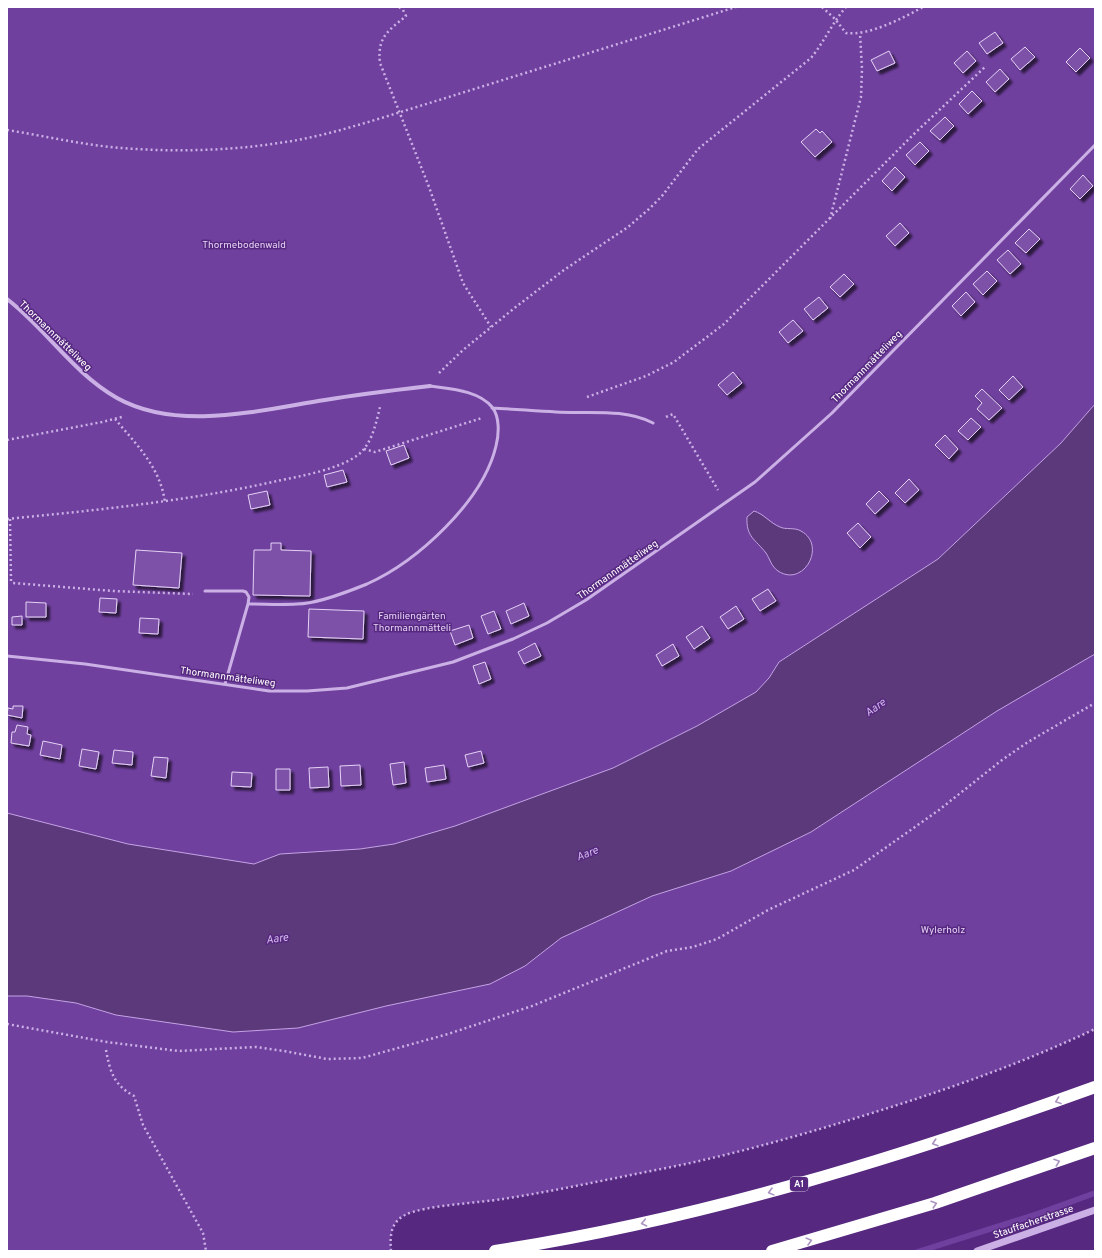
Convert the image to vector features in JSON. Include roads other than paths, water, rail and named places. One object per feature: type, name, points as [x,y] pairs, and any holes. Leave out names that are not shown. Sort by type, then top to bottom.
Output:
[{"type":"highway","name":"A1","points":[[495,1251],[585,1236],[667,1218],[796,1185],[970,1131],[1095,1087]]},
{"type":"highway","points":[[772,1251],[928,1205],[1095,1148]]},
{"type":"street","name":"Thormannmätteliweg","points":[[7,299],[44,332],[84,375],[117,398],[144,410],[174,415],[234,415],[379,392],[430,386]]},
{"type":"street","name":"Stauffacherstrasse","points":[[977,1251],[1095,1210]]},
{"type":"lane","name":"Thormannmätteliweg","points":[[7,656],[85,664],[269,691],[307,691],[346,688],[453,662],[519,636],[547,623],[579,604],[755,482],[832,413],[1095,145]]},
{"type":"lane","name":"Thormannmätteliweg","points":[[248,604],[311,603],[367,584],[424,547],[463,509],[488,469],[498,440],[495,414],[492,408],[483,400],[473,395],[430,386]]},
{"type":"lane","points":[[492,408],[557,412],[613,413],[644,418],[653,423]]},
{"type":"lane","points":[[205,591],[246,592],[249,597],[225,684]]},
{"type":"water","name":"Aare","points":[[1095,404],[1095,654],[997,711],[811,832],[731,871],[652,896],[561,938],[525,966],[490,984],[386,1006],[298,1028],[233,1032],[116,1015],[76,1003],[27,996],[7,996],[7,813],[128,844],[254,864],[280,854],[360,849],[394,844],[455,826],[613,768],[697,726],[756,692],[769,678],[779,662],[938,559],[1061,443]]},
{"type":"water","points":[[754,511],[782,528],[801,531],[809,537],[812,546],[812,554],[809,563],[804,570],[796,574],[788,575],[778,571],[774,567],[766,553],[752,537],[748,529],[747,517]]},
{"type":"park label","name":"Thormebodenwald","points":[[244,244]]},
{"type":"park label","name":"Familiengärten Thormannmätteli","points":[[412,620]]},
{"type":"park label","name":"Wylerholz","points":[[943,929]]}]
